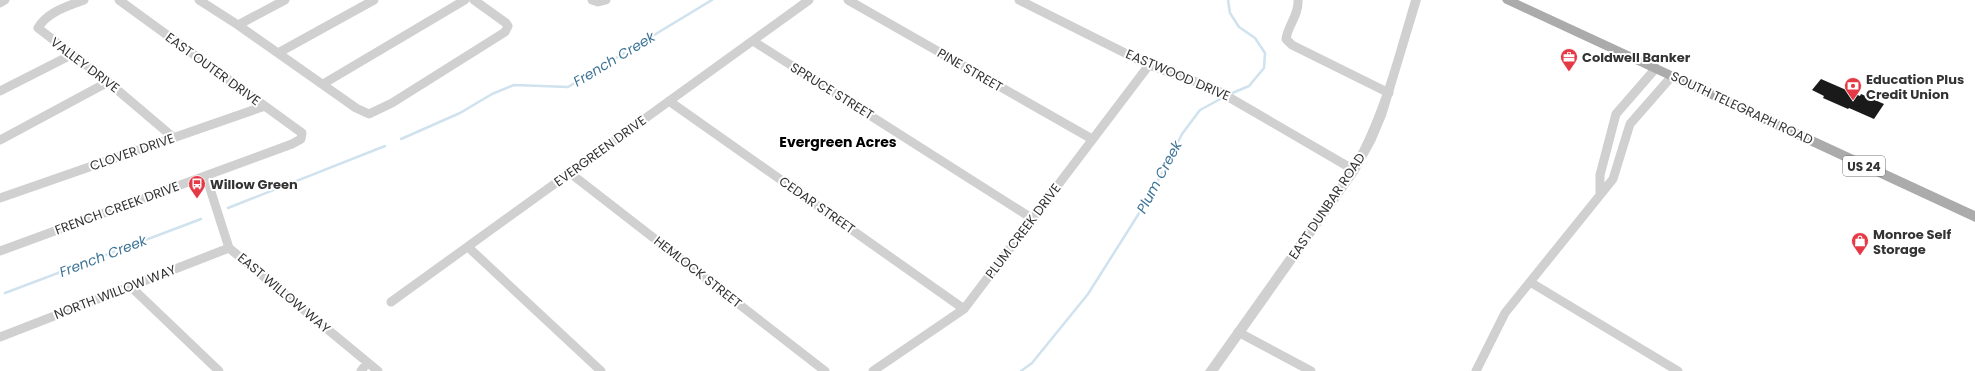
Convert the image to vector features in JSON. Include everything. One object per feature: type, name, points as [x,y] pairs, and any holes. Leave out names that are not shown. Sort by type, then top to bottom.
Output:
[{"type":"main road","name":"SOUTH TELEGRAPH ROAD","points":[[1508,0],[1975,217]]},
{"type":"street","points":[[0,2],[5,0]]},
{"type":"street","name":"VALLEY DRIVE","points":[[84,0],[49,16],[39,24],[38,28],[71,55],[108,82],[174,138]]},
{"type":"street","name":"EAST OUTER DRIVE","points":[[119,0],[302,133],[301,139]]},
{"type":"street","points":[[199,0],[238,25],[356,108],[369,114],[399,99],[505,32],[508,26],[506,23],[474,0]]},
{"type":"street","points":[[238,25],[285,0]]},
{"type":"street","points":[[278,53],[374,0]]},
{"type":"street","points":[[323,84],[465,0]]},
{"type":"street","points":[[592,0],[604,1]]},
{"type":"street","name":"EVERGREEN DRIVE","points":[[391,302],[809,0]]},
{"type":"street","name":"PINE STREET","points":[[848,0],[1092,139]]},
{"type":"street","name":"EASTWOOD DRIVE","points":[[1019,0],[1149,65],[1223,93],[1354,170]]},
{"type":"street","points":[[1298,0],[1298,12],[1286,33],[1286,39],[1292,45],[1389,93]]},
{"type":"street","name":"EAST DUNBAR ROAD","points":[[1211,371],[1354,170],[1370,142],[1389,93],[1416,0]]},
{"type":"street","name":"SPRUCE STREET","points":[[753,41],[1033,219]]},
{"type":"street","points":[[0,91],[71,55]]},
{"type":"street","name":"PLUM CREEK DRIVE","points":[[873,371],[964,309],[1149,65]]},
{"type":"street","points":[[1600,193],[1600,175],[1616,114],[1656,68]]},
{"type":"street","points":[[1476,371],[1505,313],[1566,239],[1600,193],[1613,180],[1630,124],[1672,76]]},
{"type":"street","points":[[0,140],[108,82]]},
{"type":"street","name":"CEDAR STREET","points":[[669,101],[964,309]]},
{"type":"street","name":"CLOVER DRIVE","points":[[0,198],[265,106]]},
{"type":"street","name":"FRENCH CREEK DRIVE","points":[[0,251],[292,144],[301,139]]},
{"type":"street","name":"HEMLOCK STREET","points":[[570,173],[825,371]]},
{"type":"street","name":"EAST WILLOW WAY","points":[[206,176],[229,248],[364,367],[378,371]]},
{"type":"street","points":[[468,247],[601,371]]},
{"type":"street","name":"NORTH WILLOW WAY","points":[[0,337],[229,248]]},
{"type":"street","points":[[1530,282],[1673,370]]},
{"type":"street","points":[[130,286],[219,371]]},
{"type":"street","points":[[1238,332],[1311,371]]},
{"type":"building","name":"Education Plus Credit Union","points":[[1821,79],[1860,96],[1861,94],[1884,104],[1874,119],[1849,108],[1848,109],[1823,98],[1824,96],[1812,90]]},
{"type":"waterway","name":"French Creek","points":[[401,139],[460,113],[492,94],[514,85],[568,87],[712,0]]},
{"type":"waterway","name":"Plum Creek","points":[[1228,0],[1230,13],[1239,27],[1255,38],[1265,53],[1264,68],[1249,86],[1230,94]]},
{"type":"waterway","name":"Plum Creek","points":[[1021,371],[1032,363],[1088,294],[1150,196],[1182,134],[1200,110],[1224,97]]},
{"type":"waterway","name":"French Creek","points":[[228,208],[385,146]]},
{"type":"waterway","name":"French Creek","points":[[5,293],[201,219]]},
{"type":"place","name":"Coldwell Banker","points":[[1569,72]]},
{"type":"place","name":"Education Plus Credit Union","points":[[1853,101]]},
{"type":"place","name":"Willow Green","points":[[197,199]]},
{"type":"place","name":"Monroe Self Storage","points":[[1860,256]]},
{"type":"district","name":"Evergreen Acres","points":[[838,142]]}]
